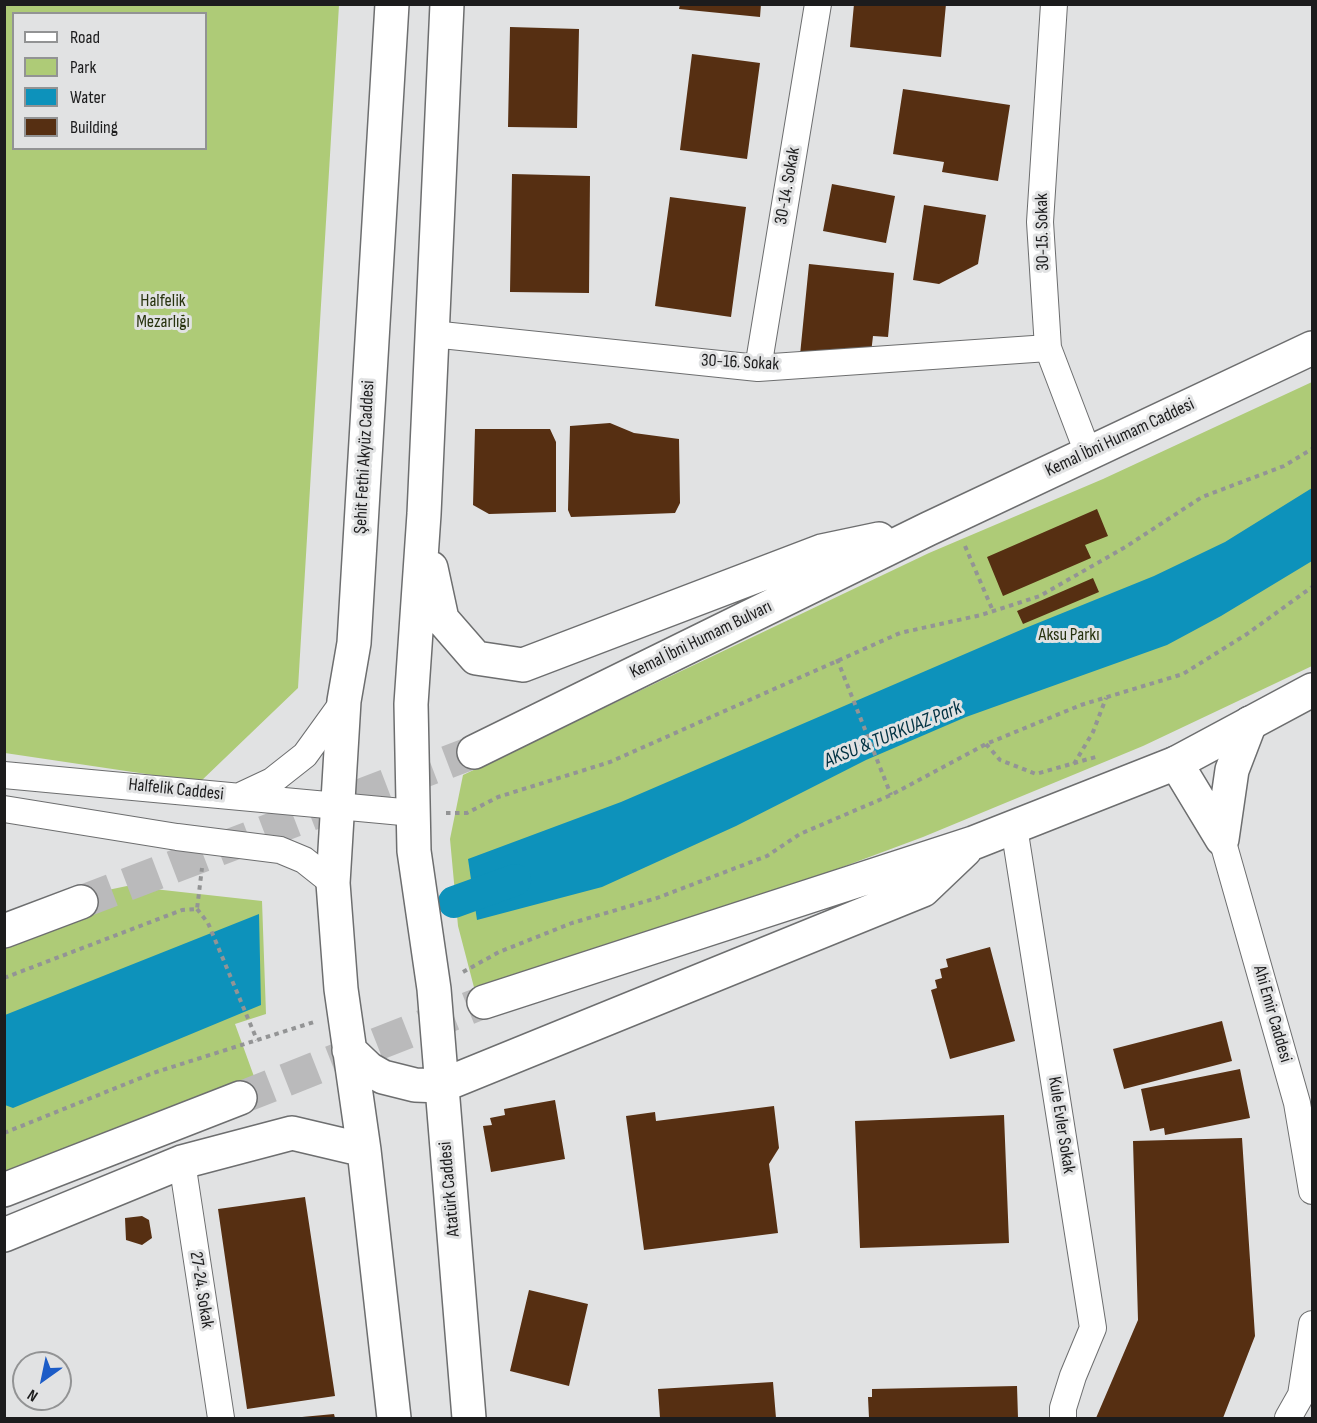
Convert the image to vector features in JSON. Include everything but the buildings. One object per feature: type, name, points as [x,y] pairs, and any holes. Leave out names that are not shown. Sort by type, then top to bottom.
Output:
[{"type":"main road","name":"Şehit Fethi Akyüz Caddesi","points":[[343,1001],[334,896],[338,807],[344,701],[354,643],[392,4]]},
{"type":"main road","points":[[413,813],[411,704],[423,532],[447,4]]},
{"type":"main road","name":"Kemal İbni Humam Caddesi","points":[[941,523],[1312,348]]},
{"type":"main road","points":[[423,532],[442,619],[476,658],[523,665],[822,551],[941,523]]},
{"type":"main road","name":"Kemal İbni Humam Bulvarı","points":[[474,752],[941,523]]},
{"type":"main road","points":[[484,1002],[973,843],[1176,763],[1312,690]]},
{"type":"main road","name":"Ahi Emir Caddesi","points":[[1222,839],[1232,770],[1250,723]]},
{"type":"main road","name":"Ahi Emir Caddesi","points":[[1176,763],[1222,839]]},
{"type":"main road","name":"Atatürk Caddesi","points":[[413,813],[414,851],[432,975],[469,1419]]},
{"type":"main road","points":[[350,1050],[369,1069],[383,1077],[415,1085],[441,1086],[922,890],[973,843]]},
{"type":"main road","points":[[4,931],[81,902]]},
{"type":"main road","points":[[343,1001],[364,1150],[394,1419]]},
{"type":"main road","points":[[4,1190],[240,1098]]},
{"type":"main road","points":[[4,1235],[182,1162],[292,1133],[364,1150]]},
{"type":"street","name":"30-14. Sokak","points":[[758,368],[818,4]]},
{"type":"street","name":"30-15. Sokak","points":[[1053,4],[1040,222],[1048,348],[1088,453]]},
{"type":"street","name":"30-16. Sokak","points":[[432,334],[758,368],[1048,348]]},
{"type":"street","name":"Halfelik Caddesi","points":[[4,775],[240,796],[272,781],[305,755],[344,701]]},
{"type":"street","points":[[240,796],[413,813]]},
{"type":"street","points":[[4,809],[280,850],[304,860],[334,896]]},
{"type":"street","name":"Kule Evler Sokak","points":[[1014,827],[1093,1328],[1073,1376],[1063,1408],[1063,1419]]},
{"type":"street","name":"Ahi Emir Caddesi","points":[[1222,839],[1305,1100],[1312,1191]]},
{"type":"street","name":"27-24. Sokak","points":[[182,1162],[221,1419]]},
{"type":"street","points":[[1288,1419],[1307,1392],[1312,1324]]},
{"type":"path","points":[[413,813],[467,813],[498,797],[610,762],[900,633],[993,611],[1040,596],[1127,546],[1202,497],[1284,466],[1312,449]]},
{"type":"path","points":[[941,523],[993,611]]},
{"type":"path","points":[[432,975],[572,923],[657,898],[767,856],[800,834],[891,795],[986,744],[1106,697],[1183,674],[1247,634],[1312,589]]},
{"type":"path","points":[[837,660],[852,691],[891,795]]},
{"type":"path","points":[[1074,764],[1093,732],[1106,697]]},
{"type":"path","points":[[986,744],[1000,760],[1036,774],[1107,753]]},
{"type":"path","points":[[205,840],[197,909],[208,923],[257,1040]]},
{"type":"path","points":[[4,978],[182,910],[197,909]]},
{"type":"path","points":[[4,1133],[153,1073],[257,1040],[343,1001]]},
{"type":"green space","name":"Halfelik Mezarlığı","points":[[5,5],[339,5],[298,688],[200,782],[5,753]]},
{"type":"green space","name":"Aksu Parkı","points":[[1312,382],[1312,666],[1143,746],[923,837],[711,916],[476,995],[458,926],[450,839],[463,775],[929,553],[1103,479]]},
{"type":"green space","points":[[127,886],[262,901],[266,1014],[235,1024],[256,1082],[5,1171],[5,947],[87,917],[79,896]]},
{"type":"water","points":[[1312,488],[1312,561],[1221,616],[1167,645],[966,717],[866,760],[736,826],[602,887],[477,920],[468,859],[621,802],[1023,629],[1154,576],[1225,542]]},
{"type":"water","points":[[259,914],[261,1005],[13,1108],[5,1105],[5,1015]]},
{"type":"waterway","name":"AKSU & TURKUAZ Park","points":[[454,902],[515,880]]},
{"type":"tunnel","points":[[81,902],[474,752]]},
{"type":"tunnel","points":[[240,1098],[484,1002]]}]
